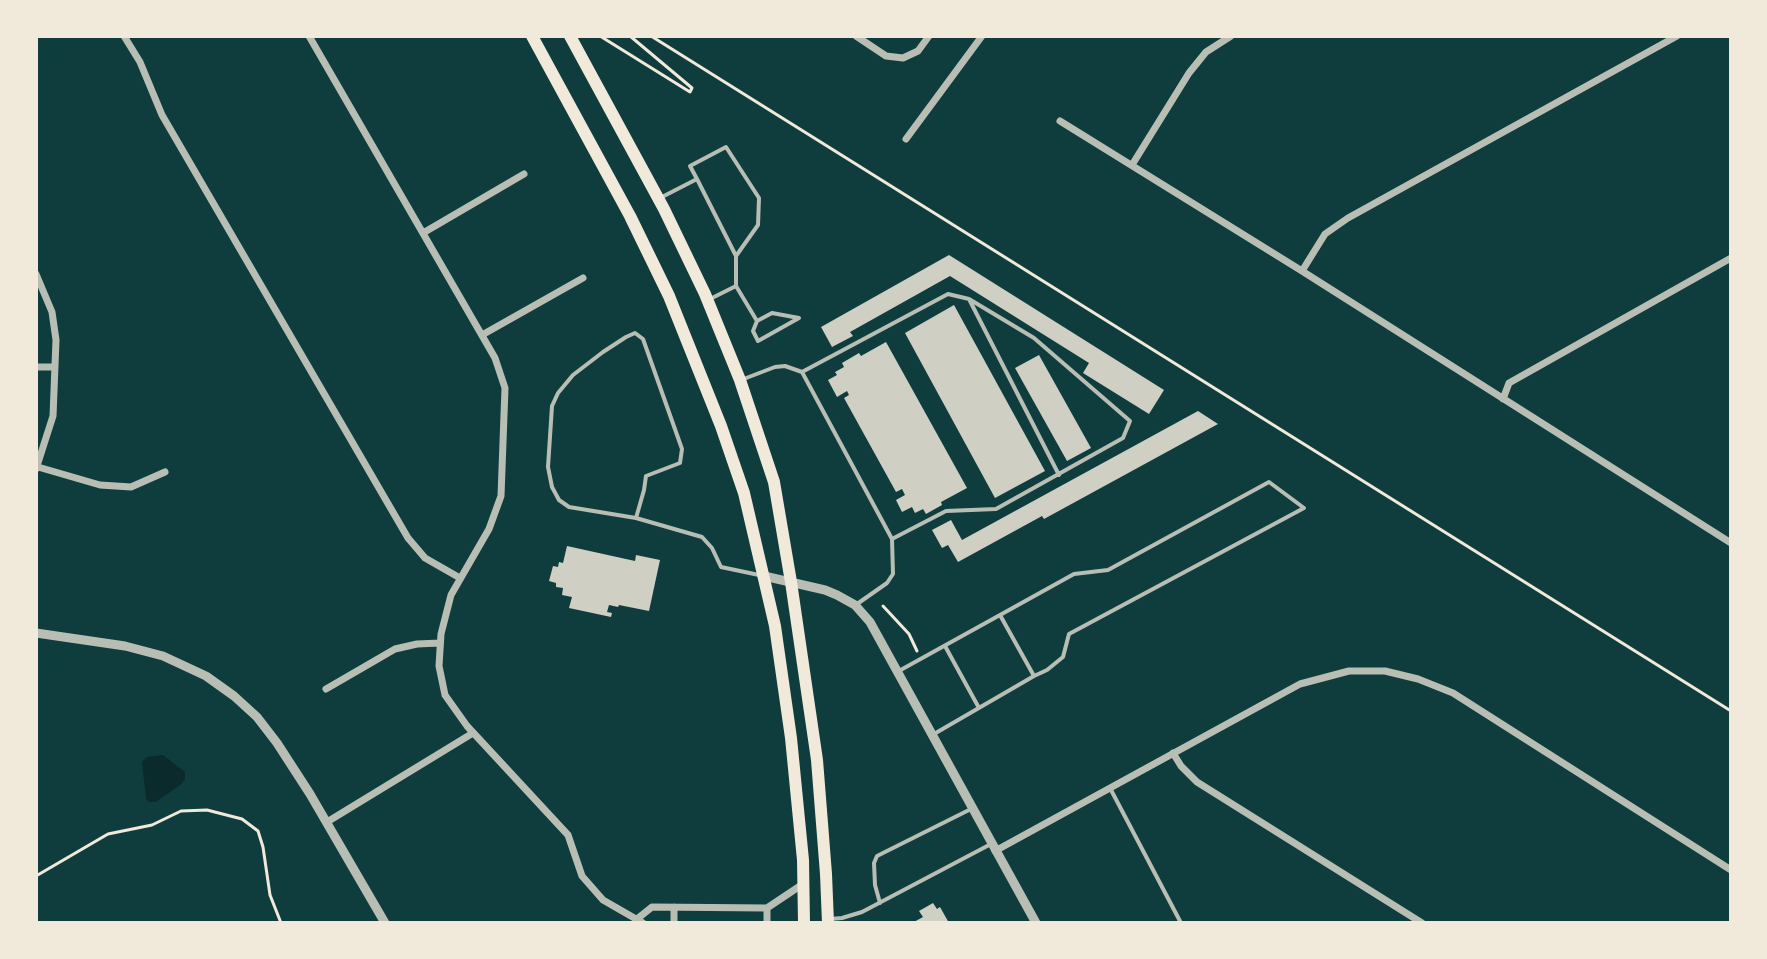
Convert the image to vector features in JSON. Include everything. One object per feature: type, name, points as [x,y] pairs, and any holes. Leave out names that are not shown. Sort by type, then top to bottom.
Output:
[{"type":"main road","points":[[532,36],[630,216],[669,296],[744,493],[775,626],[791,738],[803,860],[804,923]]},
{"type":"main road","points":[[570,36],[659,199],[708,300],[740,380],[774,482],[817,760],[828,921]]},
{"type":"street","points":[[124,36],[140,62],[162,115],[408,538],[425,558],[460,578]]},
{"type":"street","points":[[309,36],[495,358],[505,388],[501,496],[489,529],[451,595],[440,643],[439,666],[445,695],[473,733],[568,835],[582,876],[603,900],[640,921],[652,907],[767,908],[803,884]]},
{"type":"street","points":[[856,36],[886,56],[903,58],[918,51],[929,36]]},
{"type":"street","points":[[906,139],[982,36]]},
{"type":"street","points":[[1132,165],[1189,73],[1206,52],[1231,36]]},
{"type":"street","points":[[1302,271],[1325,234],[1348,218],[1677,36]]},
{"type":"street","points":[[1060,121],[1731,543]]},
{"type":"street","points":[[423,233],[524,174]]},
{"type":"street","points":[[1503,399],[1509,383],[1731,258]]},
{"type":"street","points":[[36,274],[52,312],[56,340],[53,416],[37,468],[100,485],[131,487],[165,472]]},
{"type":"street","points":[[482,335],[583,278]]},
{"type":"street","points":[[36,367],[54,367]]},
{"type":"street","points":[[764,576],[825,590],[855,605],[870,622],[1036,923]]},
{"type":"street","points":[[36,633],[143,650],[206,676],[234,696],[257,717],[277,743],[385,923]]},
{"type":"street","points":[[326,689],[395,649],[440,643]]},
{"type":"street","points":[[993,848],[1300,684],[1349,671],[1385,671],[1418,679],[1453,693],[1731,870]]},
{"type":"street","points":[[327,822],[473,733]]},
{"type":"street","points":[[1173,753],[1197,782],[1422,923]]},
{"type":"street","points":[[674,907],[674,923]]},
{"type":"street","points":[[767,908],[767,923]]},
{"type":"lane","points":[[736,256],[758,225],[759,198],[726,147],[690,166],[736,256],[736,286],[757,321]]},
{"type":"lane","points":[[659,199],[697,179]]},
{"type":"lane","points":[[708,300],[736,286]]},
{"type":"lane","points":[[802,372],[948,294],[969,299],[1034,338],[1130,421],[1123,438],[996,509],[946,511],[892,539]]},
{"type":"lane","points":[[969,299],[1059,475]]},
{"type":"lane","points":[[772,313],[799,318],[758,341],[753,331],[757,321],[772,313]]},
{"type":"lane","points":[[636,518],[646,476],[680,463],[682,449],[643,339],[635,333],[573,375],[558,393],[552,406],[548,467],[552,487],[559,500],[569,507],[636,518],[702,537],[712,548],[721,567],[764,576]]},
{"type":"lane","points":[[740,380],[775,367],[785,366],[802,372],[892,539],[893,574],[876,592],[855,605]]},
{"type":"lane","points":[[897,672],[1074,574],[1108,570],[1269,482],[1304,508],[1069,634],[1063,657],[1047,670],[932,735]]},
{"type":"lane","points":[[1000,615],[1034,676]]},
{"type":"lane","points":[[945,646],[979,708]]},
{"type":"lane","points":[[1110,788],[1181,923]]},
{"type":"lane","points":[[880,903],[875,885],[874,863],[877,856],[972,809]]},
{"type":"lane","points":[[828,921],[880,903],[993,848]]},
{"type":"path","points":[[600,36],[690,92],[692,88],[630,36]]},
{"type":"path","points":[[651,36],[1731,711]]},
{"type":"path","points":[[883,606],[909,634],[917,651]]},
{"type":"path","points":[[36,876],[108,834],[152,825],[181,811],[207,810],[242,819],[258,831],[270,895],[281,923]]},
{"type":"water","points":[[163,755],[185,772],[185,779],[163,797],[149,802],[146,799],[142,762],[147,757]]},
{"type":"building","points":[[949,255],[1164,390],[1149,414],[1083,373],[1089,363],[950,276],[850,332],[853,336],[832,347],[821,327]]},
{"type":"building","points":[[954,305],[1045,471],[995,498],[905,333]]},
{"type":"building","points":[[886,342],[967,488],[926,514],[923,509],[915,513],[912,507],[902,512],[896,500],[905,495],[902,489],[896,492],[844,398],[849,395],[847,391],[837,397],[828,380],[844,367],[842,363]]},
{"type":"building","points":[[1039,355],[1091,448],[1067,461],[1015,368]]},
{"type":"building","points":[[1198,411],[1218,424],[958,562],[948,545],[942,548],[932,530],[951,520],[962,540]]},
{"type":"building","points":[[567,546],[635,561],[636,555],[660,560],[649,611],[609,605],[607,612],[612,613],[611,617],[569,608],[572,597],[562,595],[563,588],[549,581],[553,566],[563,563]]},
{"type":"building","points":[[933,903],[937,909],[940,907],[949,923],[912,923],[923,917],[919,911]]}]
